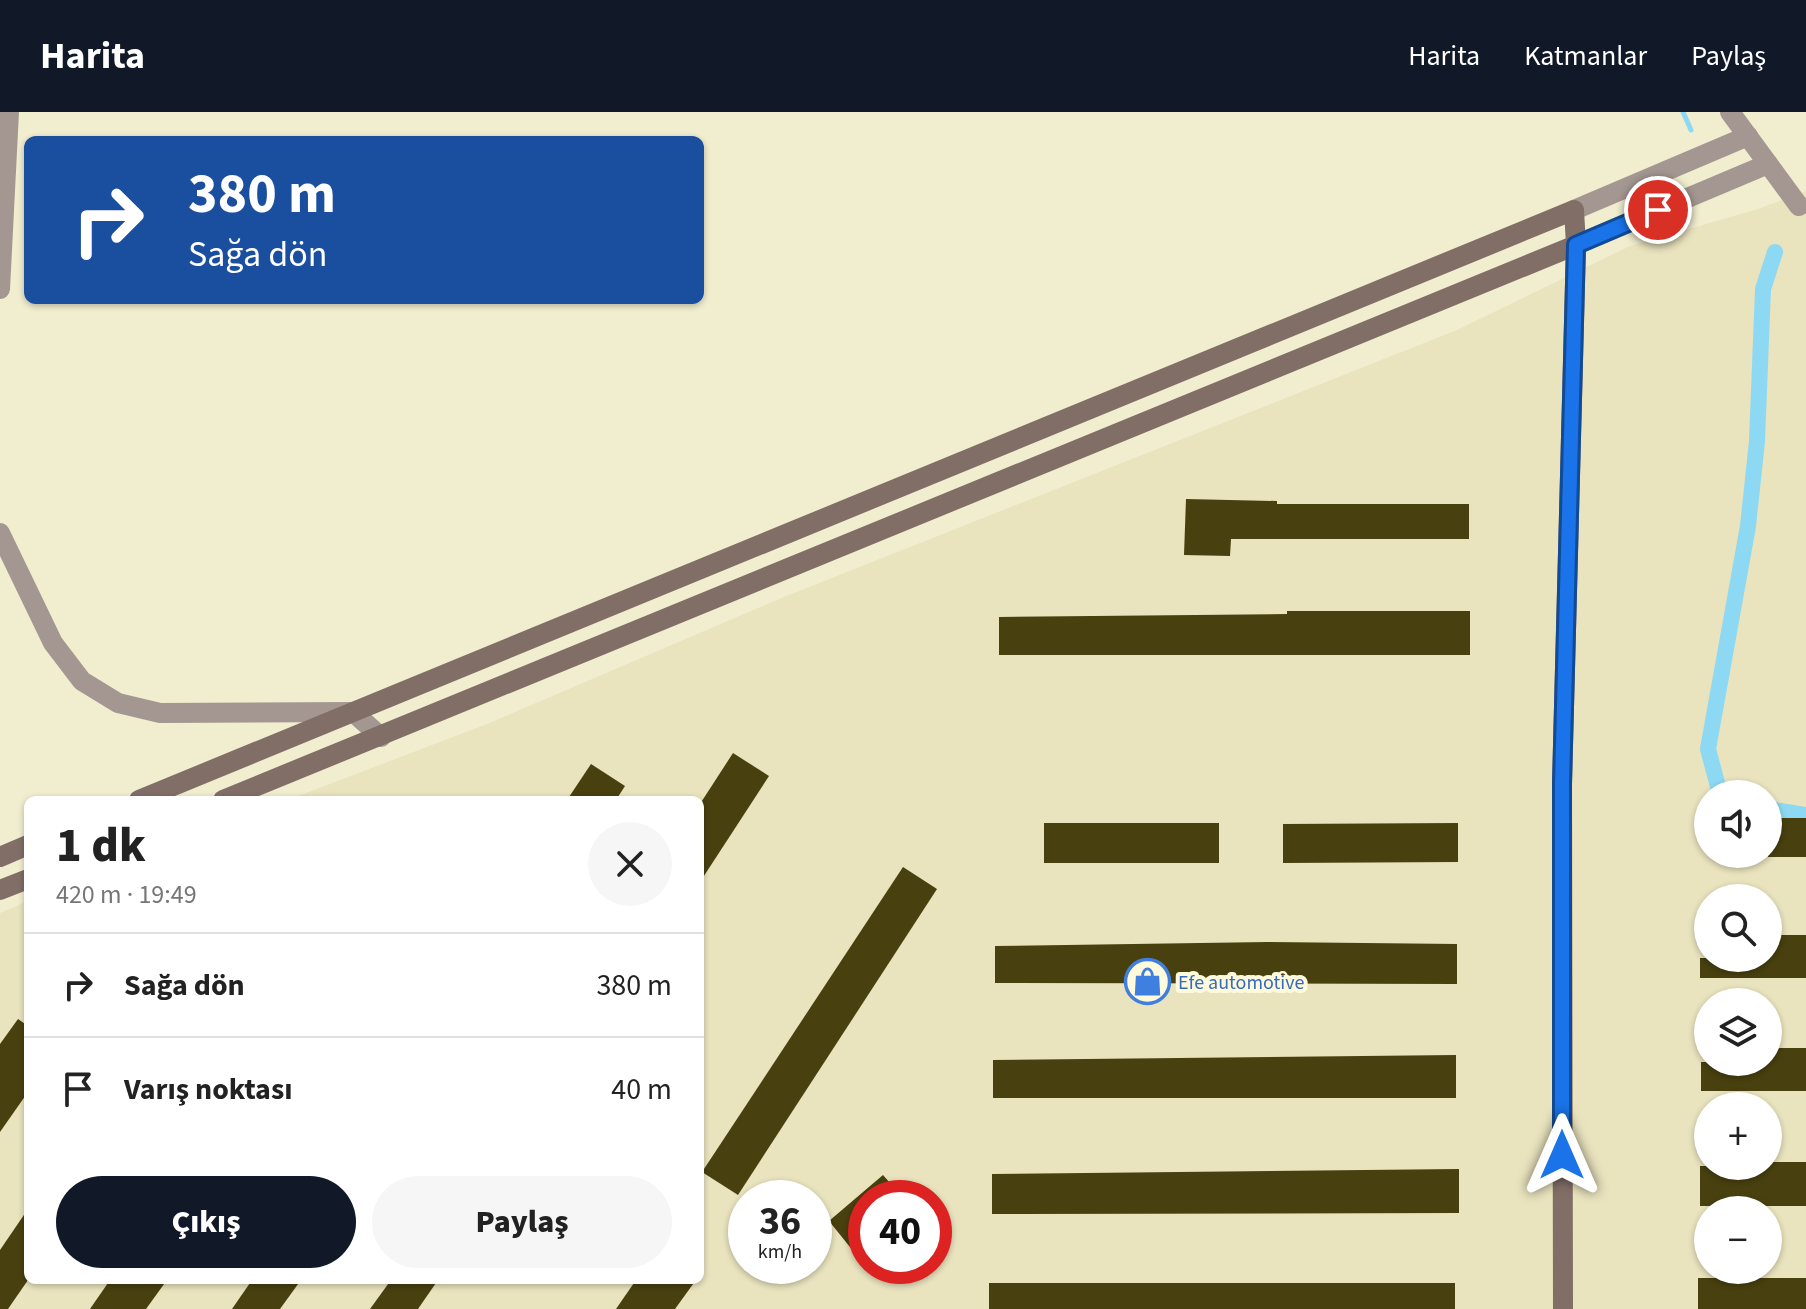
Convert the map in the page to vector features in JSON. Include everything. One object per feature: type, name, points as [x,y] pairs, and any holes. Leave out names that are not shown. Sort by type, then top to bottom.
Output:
[{"type":"street","points":[[0,289],[9,112]]},
{"type":"street","points":[[1730,112],[1799,206]]},
{"type":"street","points":[[149,796],[1748,136]]},
{"type":"street","points":[[233,796],[1768,164]]},
{"type":"street","points":[[1563,1309],[1562,784],[1576,245],[1574,210]]},
{"type":"street","points":[[0,533],[53,643],[82,681],[118,703],[160,713],[353,712],[381,737]]},
{"type":"street","points":[[0,857],[24,847]]},
{"type":"street","points":[[0,890],[24,881]]},
{"type":"shaded area","points":[[1806,191],[1806,1309],[0,1309],[0,913],[24,903],[24,1284],[704,1284],[704,796],[298,796],[487,724],[784,597],[1457,330],[1630,246],[1758,209]]},
{"type":"building","points":[[1186,499],[1277,501],[1277,504],[1469,504],[1469,539],[1231,539],[1230,556],[1184,555]]},
{"type":"building","points":[[1287,611],[1470,611],[1470,655],[999,655],[999,617],[1287,614]]},
{"type":"building","points":[[733,753],[769,776],[704,876],[704,798]]},
{"type":"building","points":[[591,764],[625,786],[619,796],[570,796]]},
{"type":"building","points":[[1782,818],[1806,818],[1806,857],[1782,857]]},
{"type":"building","points":[[1044,823],[1219,823],[1219,863],[1044,863]]},
{"type":"building","points":[[1458,823],[1458,862],[1283,863],[1283,824]]},
{"type":"building","points":[[903,867],[937,889],[748,1180],[728,1180],[728,1189],[704,1173]]},
{"type":"building","points":[[1782,935],[1806,935],[1806,978],[1700,978],[1700,972],[1782,972]]},
{"type":"building","points":[[1267,942],[1457,944],[1457,984],[995,983],[995,946]]},
{"type":"building","points":[[18,1019],[24,1023],[24,1098],[0,1132],[0,1044]]},
{"type":"building","points":[[1782,1048],[1806,1048],[1806,1091],[1701,1091],[1701,1076],[1782,1076]]},
{"type":"building","points":[[1456,1055],[1456,1098],[993,1098],[993,1060]]},
{"type":"building","points":[[1782,1162],[1806,1162],[1806,1206],[1782,1206],[1782,1196],[1700,1196],[1700,1180],[1782,1180]]},
{"type":"building","points":[[1459,1169],[1459,1213],[992,1214],[992,1174]]},
{"type":"building","points":[[848,1205],[848,1245],[832,1225],[832,1218]]},
{"type":"building","points":[[24,1215],[25,1284],[8,1309],[0,1309],[0,1250]]},
{"type":"building","points":[[1782,1278],[1806,1278],[1806,1309],[1698,1309],[1698,1284],[1782,1284]]},
{"type":"building","points":[[989,1283],[1455,1283],[1455,1309],[989,1309]]},
{"type":"building","points":[[107,1284],[164,1284],[146,1309],[90,1309]]},
{"type":"building","points":[[249,1284],[298,1284],[280,1309],[232,1309]]},
{"type":"building","points":[[388,1284],[435,1284],[418,1309],[370,1309]]},
{"type":"building","points":[[633,1284],[693,1284],[675,1309],[616,1309]]},
{"type":"waterway","points":[[1683,112],[1691,130]]},
{"type":"waterway","points":[[1716,780],[1708,749],[1748,526],[1757,441],[1763,289],[1775,252]]},
{"type":"waterway","points":[[1782,811],[1806,815]]},
{"type":"place","name":"Efe automotive","points":[[1147,982]]},
{"type":"route","points":[[1562,1155],[1562,784],[1576,245],[1658,210]]}]
